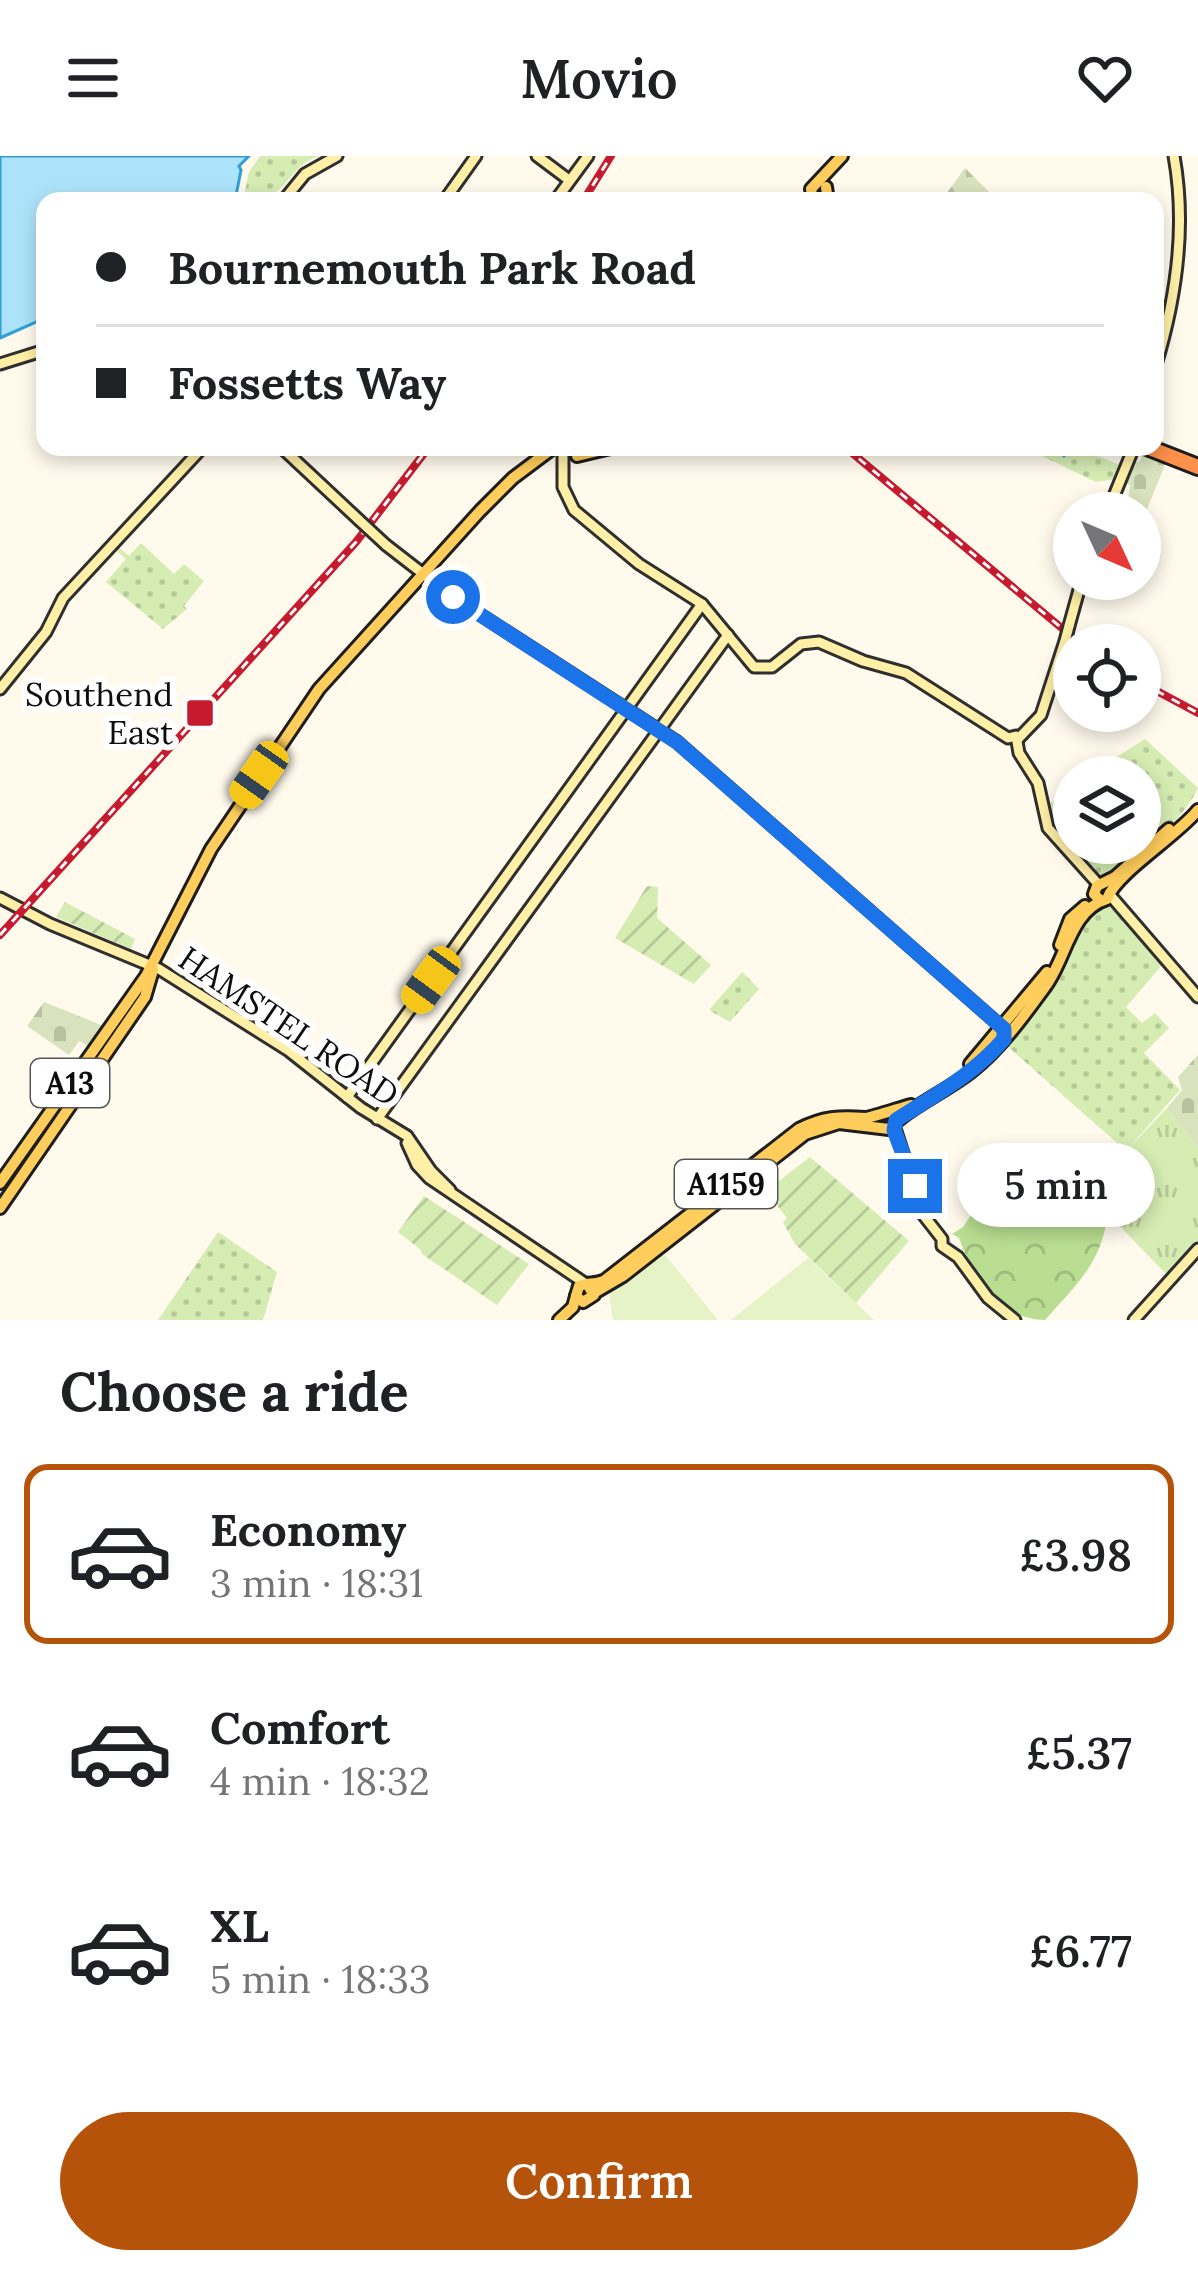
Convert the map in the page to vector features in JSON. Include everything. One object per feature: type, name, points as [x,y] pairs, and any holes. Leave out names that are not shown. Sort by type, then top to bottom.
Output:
[{"type":"highway","points":[[1164,454],[1198,467]]},
{"type":"main road","points":[[826,192],[844,156]]},
{"type":"main road","name":"A13","points":[[0,1208],[148,992],[182,901],[232,814],[331,675],[519,473],[561,456]]},
{"type":"main road","name":"A1159","points":[[1003,1032],[1058,967],[1073,930],[1102,893],[1198,796]]},
{"type":"main road","name":"A1159","points":[[563,1320],[584,1292],[794,1132],[831,1116],[887,1121],[929,1102],[973,1070],[1052,966],[1070,919],[1198,810]]},
{"type":"main road","name":"A13","points":[[0,1183],[156,972]]},
{"type":"street","points":[[310,171],[338,156]]},
{"type":"street","points":[[291,192],[310,171],[338,156]]},
{"type":"street","points":[[450,192],[476,156]]},
{"type":"street","points":[[537,156],[569,180]]},
{"type":"street","points":[[561,192],[588,156]]},
{"type":"street","points":[[1164,340],[1173,308],[1179,230],[1174,156]]},
{"type":"street","points":[[0,364],[36,353]]},
{"type":"street","points":[[0,689],[46,632],[63,598],[195,456]]},
{"type":"street","points":[[291,456],[421,574],[678,743],[1003,1032]]},
{"type":"street","points":[[566,456],[564,494],[574,510],[639,564],[702,604],[757,668],[772,667],[801,644],[813,641],[902,670],[1017,737],[1036,776],[1048,828],[1198,998]]},
{"type":"street","points":[[1116,492],[1130,456]]},
{"type":"street","points":[[1017,737],[1041,715],[1076,600]]},
{"type":"street","points":[[347,1096],[702,604]]},
{"type":"street","points":[[377,1118],[728,634]]},
{"type":"street","name":"HAMSTEL ROAD","points":[[0,898],[156,972],[289,1051],[411,1139],[428,1168],[450,1190],[553,1260],[584,1292]]},
{"type":"street","points":[[887,1121],[928,1214],[979,1288],[1015,1320]]},
{"type":"street","points":[[1134,1320],[1198,1249]]},
{"type":"green space","points":[[260,156],[320,156],[300,167],[274,192],[245,192],[249,172]]},
{"type":"green space","points":[[965,168],[989,192],[948,192]]},
{"type":"green space","points":[[1042,456],[1098,456],[1122,466],[1117,479],[1096,482]]},
{"type":"green space","points":[[1140,456],[1167,460],[1154,492],[1129,492],[1130,485],[1124,482],[1134,461],[1139,462]]},
{"type":"green space","points":[[141,543],[174,574],[184,564],[204,581],[184,606],[187,609],[163,629],[106,582],[126,559],[113,548],[116,545],[129,556]]},
{"type":"green space","points":[[1145,739],[1198,788],[1161,835],[1161,756],[1118,756]]},
{"type":"green space","points":[[1085,864],[1127,864],[1112,873],[1099,879]]},
{"type":"green space","points":[[647,886],[658,887],[657,918],[711,965],[694,984],[615,938]]},
{"type":"green space","points":[[65,902],[135,939],[131,949],[56,917]]},
{"type":"green space","points":[[1104,905],[1164,963],[1126,1007],[1142,1023],[1155,1013],[1169,1028],[1144,1053],[1180,1090],[1126,1151],[1005,1044],[1081,927]]},
{"type":"green space","points":[[742,972],[759,989],[730,1022],[709,1010]]},
{"type":"green space","points":[[44,1002],[106,1027],[93,1048],[79,1041],[69,1055],[27,1026]]},
{"type":"green space","points":[[1198,1055],[1198,1148],[1167,1108],[1182,1090],[1178,1077]]},
{"type":"green space","points":[[1167,1108],[1198,1148],[1198,1242],[1168,1276],[1111,1217],[1092,1204],[1087,1187],[1121,1147],[1126,1151]]},
{"type":"green space","points":[[810,1157],[909,1241],[856,1303],[795,1244],[783,1222],[787,1218],[766,1191]]},
{"type":"green space","points":[[1035,1162],[1069,1183],[1087,1187],[1092,1204],[1107,1218],[1092,1262],[1045,1320],[1015,1313],[1002,1304],[981,1281],[959,1238],[952,1234],[963,1227],[993,1182]]},
{"type":"green space","points":[[424,1196],[529,1264],[497,1305],[398,1232]]},
{"type":"green space","points":[[218,1232],[277,1272],[263,1320],[158,1320]]},
{"type":"green space","points":[[661,1250],[718,1320],[613,1320],[609,1293]]},
{"type":"green space","points":[[808,1258],[874,1320],[731,1320]]},
{"type":"water","points":[[0,156],[249,156],[239,166],[237,192],[36,192],[36,322],[0,338]]},
{"type":"railway","points":[[589,192],[611,156]]},
{"type":"railway","points":[[0,935],[356,542],[422,456]]},
{"type":"railway","points":[[856,456],[1057,624]]},
{"type":"railway","points":[[1161,693],[1198,713]]},
{"type":"place","name":"Southend East","points":[[200,713]]},
{"type":"route","points":[[453,597],[678,743],[1004,1029],[1004,1039],[980,1064],[896,1120],[894,1130],[915,1186]]}]
